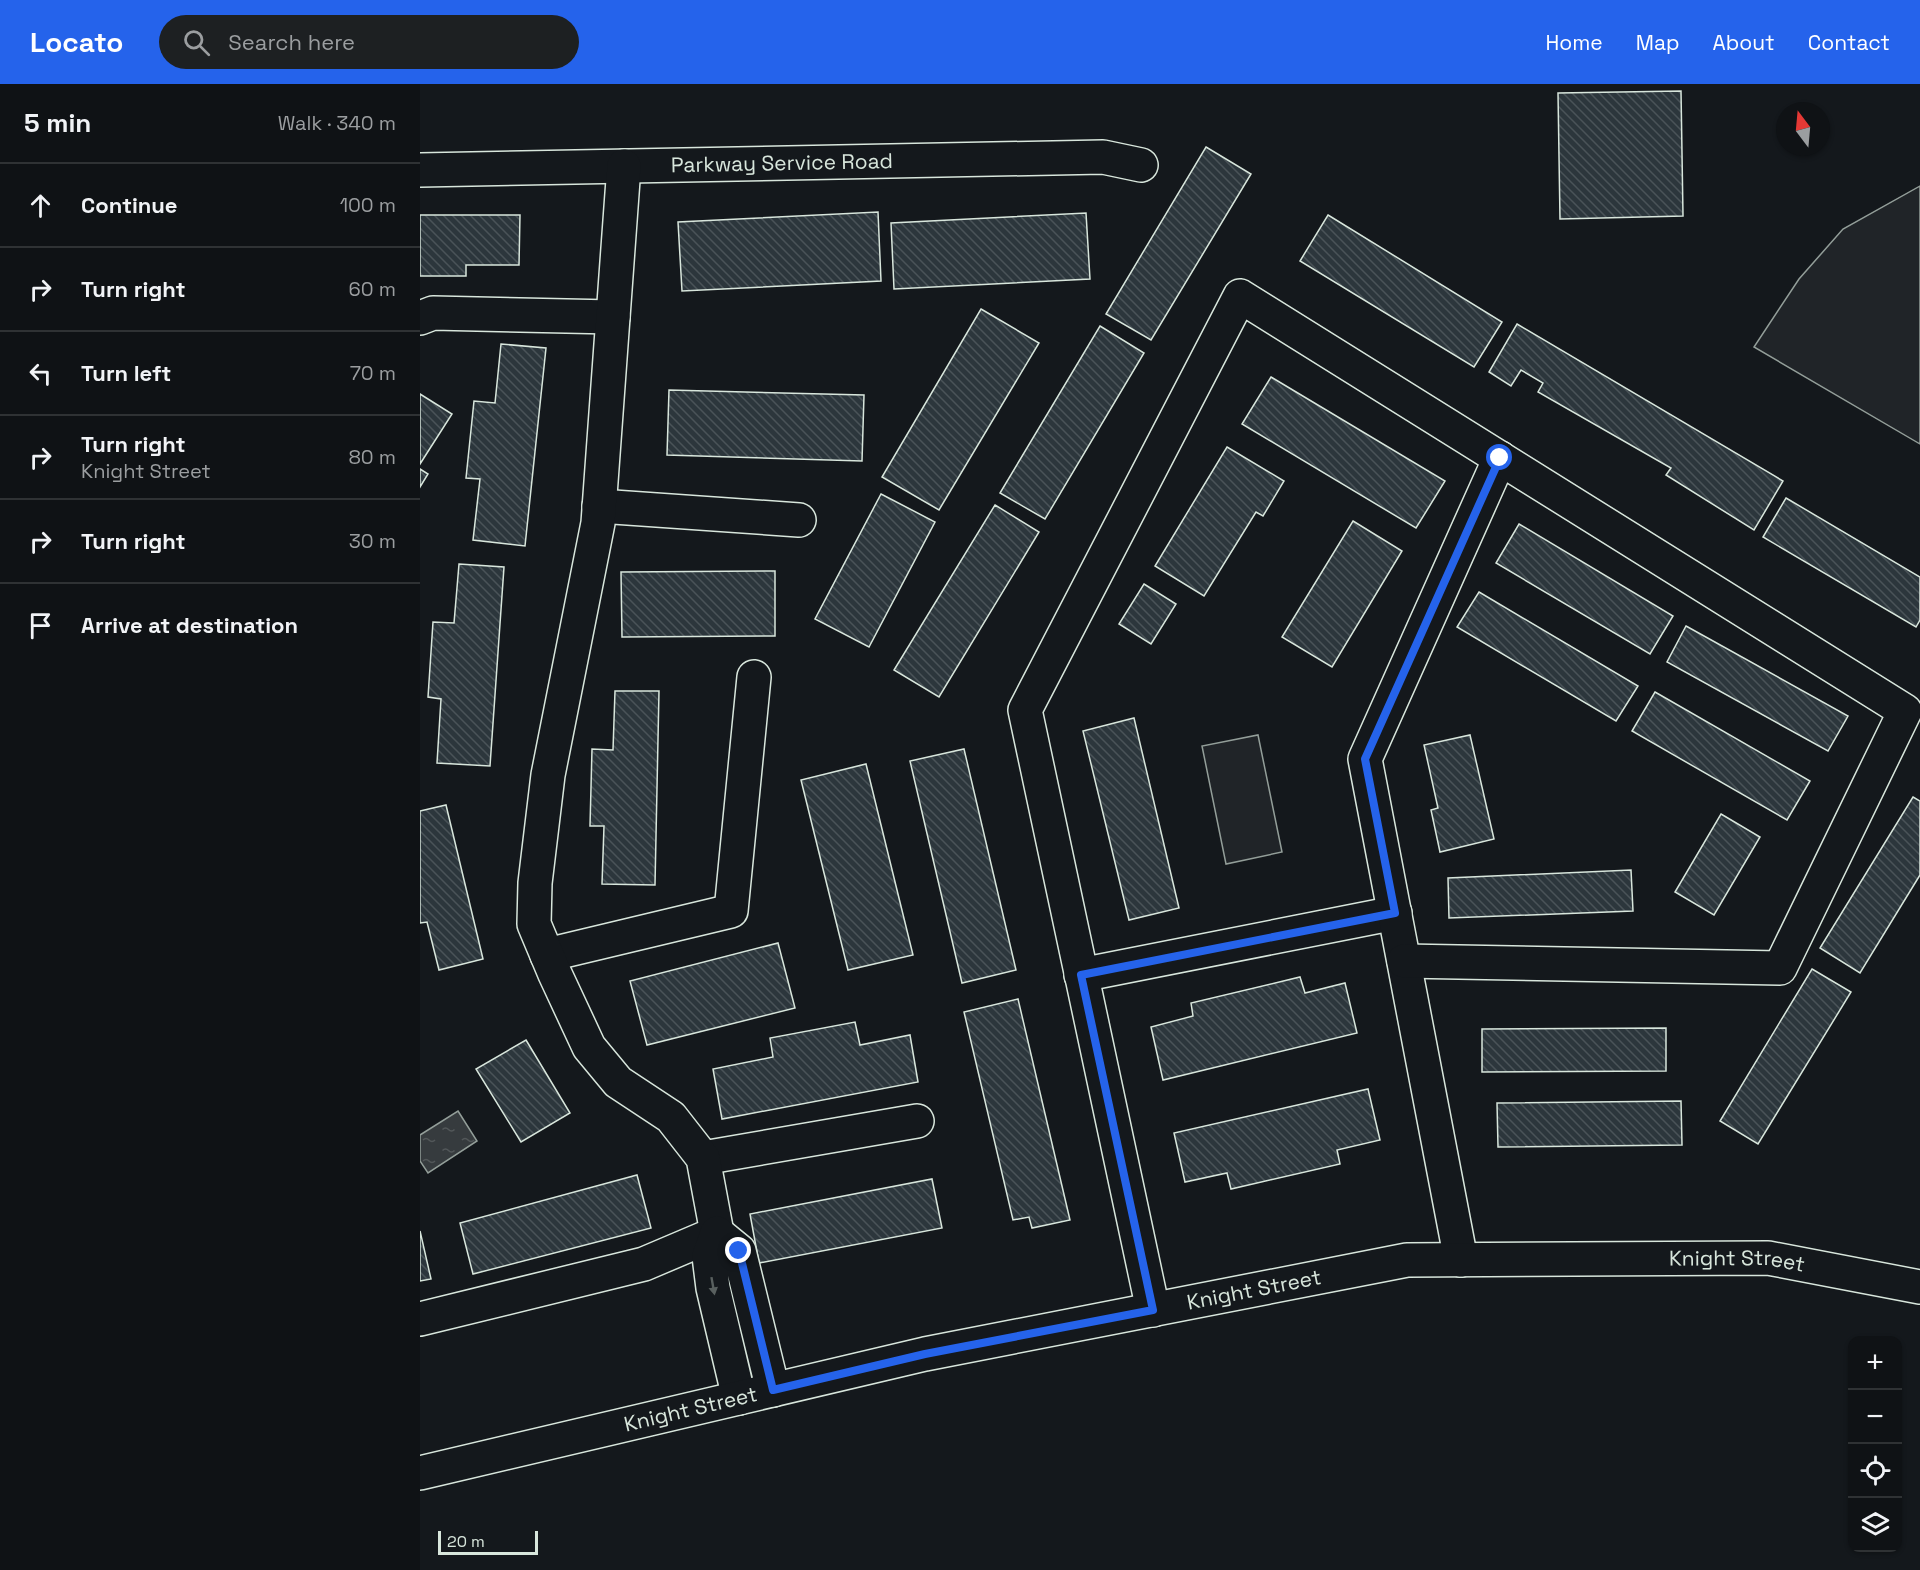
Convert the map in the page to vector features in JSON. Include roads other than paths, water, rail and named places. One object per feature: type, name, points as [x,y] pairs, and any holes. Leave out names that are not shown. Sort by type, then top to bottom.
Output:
[{"type":"street","name":"Parkway Service Road","points":[[420,170],[1103,157],[1141,165]]},
{"type":"street","points":[[624,166],[598,523],[548,775],[534,883],[534,924],[590,1047],[618,1082],[671,1117],[703,1158],[717,1233],[709,1256],[713,1288],[740,1398]]},
{"type":"street","points":[[1153,1310],[1025,710],[1240,296],[1905,711],[1780,968],[1404,961]]},
{"type":"street","points":[[420,318],[433,313],[613,317]]},
{"type":"street","points":[[1461,1260],[1365,759],[1500,458]]},
{"type":"street","points":[[599,506],[799,520]]},
{"type":"street","points":[[547,955],[731,911],[754,677]]},
{"type":"street","points":[[1081,975],[1395,913]]},
{"type":"street","points":[[703,1158],[916,1121]]},
{"type":"street","points":[[420,1319],[644,1264],[717,1233]]},
{"type":"street","points":[[717,1233],[739,1251],[773,1390]]},
{"type":"street","name":"Knight Street","points":[[420,1473],[925,1354],[1407,1260],[1768,1258],[1920,1287]]},
{"type":"water","points":[[458,1111],[477,1141],[428,1173],[420,1161],[420,1135]]}]
